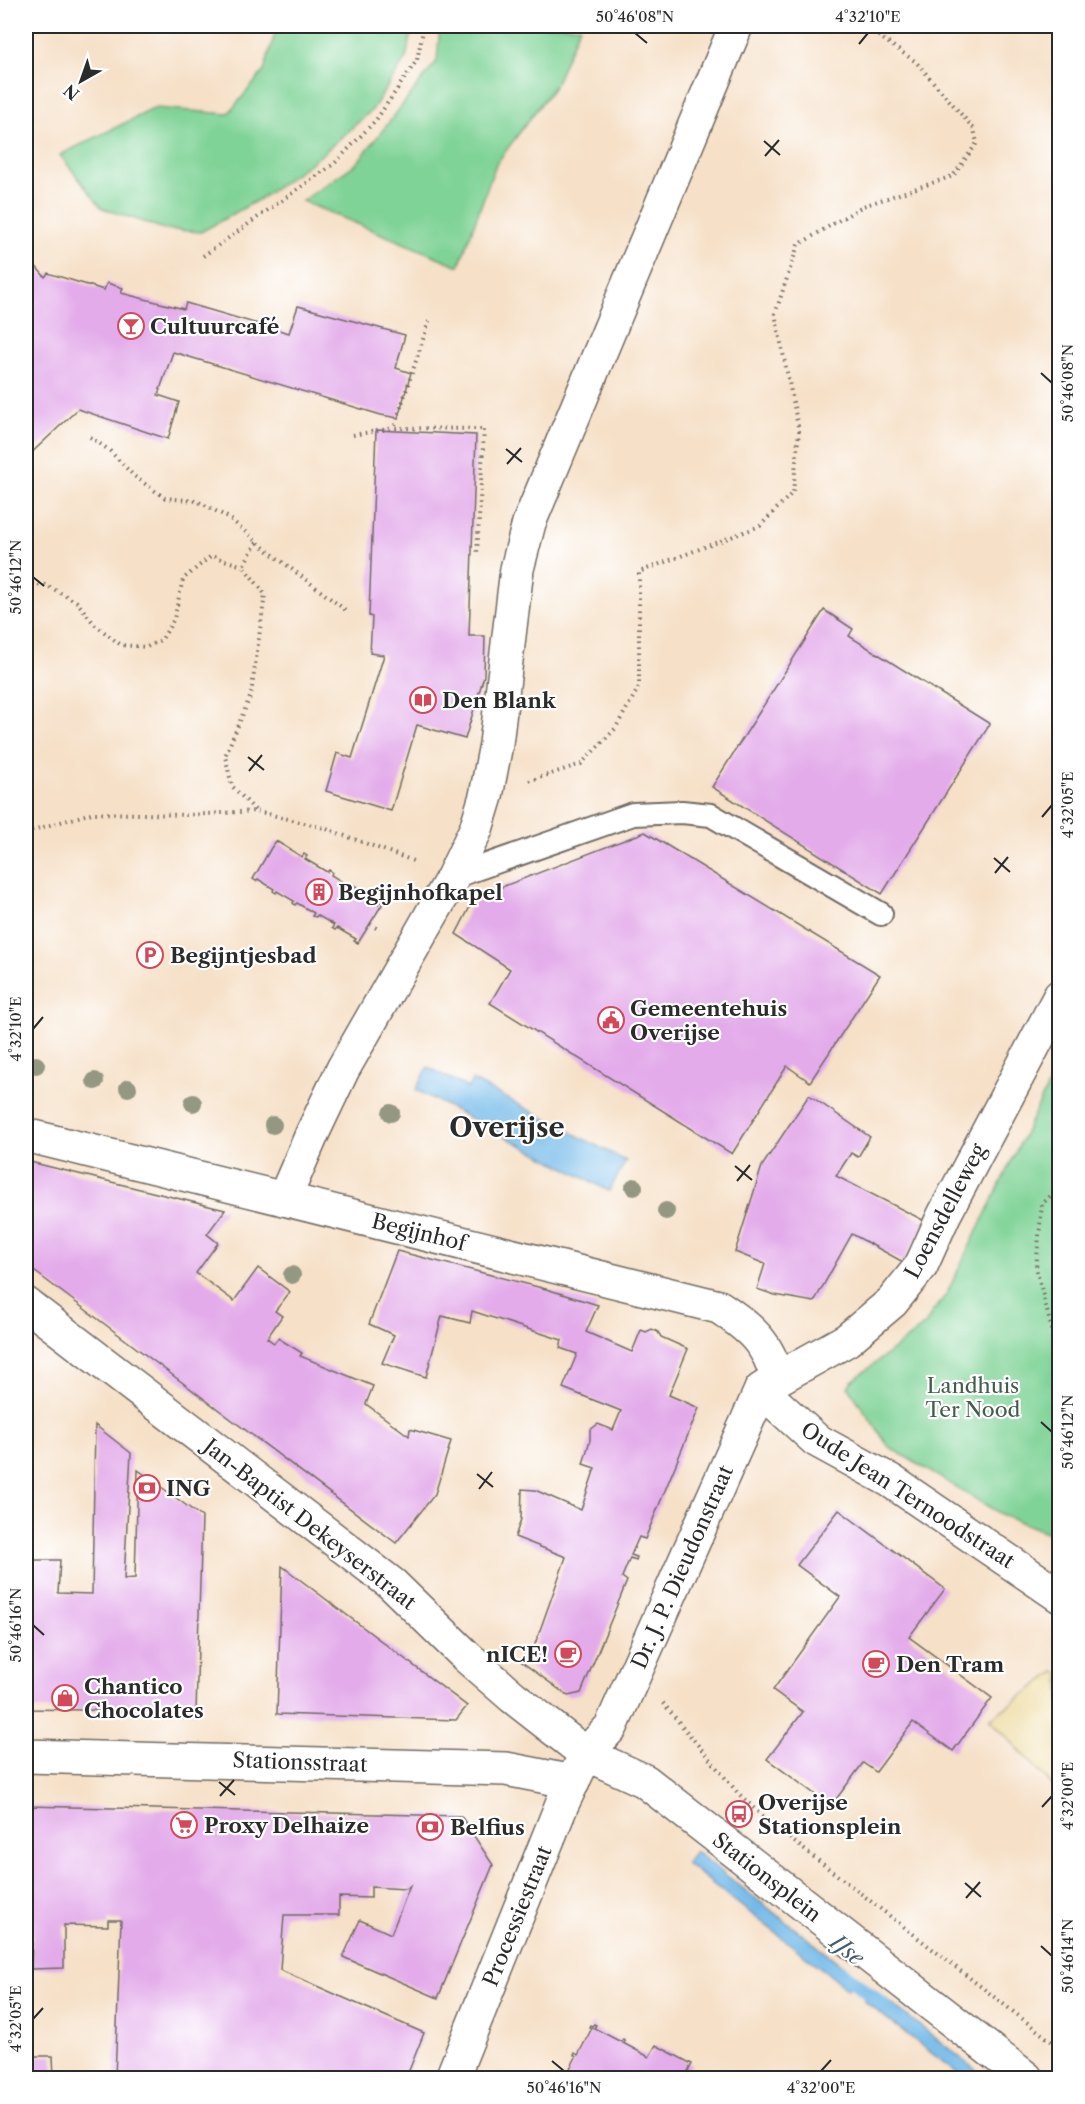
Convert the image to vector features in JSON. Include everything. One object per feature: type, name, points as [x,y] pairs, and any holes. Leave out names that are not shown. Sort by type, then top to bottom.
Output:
[{"type":"street","points":[[284,1199],[343,1069],[453,876],[476,829],[486,796],[496,744],[517,569],[529,523],[736,26]]},
{"type":"street","name":"Loensdelleweg","points":[[769,1385],[847,1340],[892,1302],[921,1266],[944,1215],[1059,996]]},
{"type":"street","name":"Begijnhof","points":[[26,1135],[719,1307],[746,1325],[759,1338],[773,1363],[769,1385]]},
{"type":"street","name":"Jan-Baptist Dekeyserstraat","points":[[26,1304],[392,1584],[467,1657],[513,1697],[579,1768]]},
{"type":"street","name":"Oude Jean Ternoodstraat","points":[[769,1385],[816,1440],[891,1481],[1059,1596]]},
{"type":"street","name":"Dr. J. P. Dieudonstraat","points":[[579,1768],[611,1727],[769,1385]]},
{"type":"street","name":"Stationsstraat","points":[[26,1756],[506,1769],[579,1768]]},
{"type":"street","name":"Processiestraat","points":[[452,2079],[579,1768]]},
{"type":"street","name":"Stationsplein","points":[[579,1768],[645,1781],[1026,2079]]},
{"type":"lane","points":[[453,876],[633,813],[682,812],[711,815],[881,914]]},
{"type":"path","points":[[161,26],[191,26]]},
{"type":"path","points":[[203,256],[335,163],[376,120],[417,60],[424,26]]},
{"type":"path","points":[[486,796],[581,764],[615,729],[639,687],[639,572],[760,526],[793,492],[800,431],[775,314],[798,245],[863,206],[953,177],[977,142],[974,129],[916,62],[864,26]]},
{"type":"path","points":[[394,428],[429,321]]},
{"type":"path","points":[[354,435],[394,428],[484,429],[477,559]]},
{"type":"path","points":[[90,436],[109,450],[134,476],[165,498],[197,501],[230,518],[257,542],[348,612]]},
{"type":"path","points":[[243,566],[257,542]]},
{"type":"path","points":[[26,583],[46,585],[77,602],[95,625],[121,645],[147,647],[162,639],[174,619],[183,579],[212,556],[243,566],[265,594],[251,694],[225,756],[232,786],[256,811]]},
{"type":"path","points":[[26,832],[92,813],[189,815],[256,811],[324,828],[453,876]]},
{"type":"path","points":[[1052,1330],[1036,1268],[1042,1204],[1059,1187]]},
{"type":"path","points":[[639,1664],[665,1706],[737,1792],[766,1820],[1059,2048]]},
{"type":"green space","points":[[277,26],[413,26],[406,58],[372,110],[320,156],[263,197],[201,232],[164,229],[102,208],[60,155],[155,108],[228,114],[264,71]]},
{"type":"green space","points":[[440,26],[580,26],[555,85],[496,164],[459,266],[302,201],[357,163],[437,61]]},
{"type":"green space","name":"Landhuis Ter Nood","points":[[1059,1063],[1059,1537],[1004,1516],[889,1447],[848,1387],[852,1381],[925,1325],[946,1295]]},
{"type":"sand","points":[[1055,1672],[1060,1673],[1059,1792],[990,1719]]},
{"type":"water","points":[[428,1067],[468,1088],[472,1080],[626,1161],[609,1191],[416,1090]]},
{"type":"water","points":[[695,1851],[857,1977],[848,1989],[686,1863]]},
{"type":"water","points":[[873,1989],[985,2077],[964,2078],[864,2001]]},
{"type":"building","points":[[26,255],[45,277],[48,273],[104,290],[107,283],[123,288],[121,293],[184,309],[186,303],[289,333],[298,306],[405,335],[396,368],[411,373],[398,418],[381,415],[173,352],[158,395],[179,402],[168,439],[78,409],[26,458]]},
{"type":"building","points":[[376,430],[476,435],[469,636],[485,636],[484,676],[465,739],[417,725],[391,811],[326,791],[337,753],[352,758],[384,655],[370,653],[372,617],[369,616]]},
{"type":"building","points":[[824,610],[853,629],[849,636],[990,724],[882,894],[712,787]]},
{"type":"building","points":[[645,832],[880,975],[810,1082],[787,1066],[732,1154],[490,1003],[510,969],[456,934],[472,903],[494,890]]},
{"type":"building","name":"Begijnhofkapel","points":[[276,841],[302,857],[304,854],[307,856],[305,859],[327,872],[329,870],[332,872],[331,875],[352,888],[354,885],[357,887],[356,890],[378,904],[379,901],[383,903],[358,943],[354,941],[356,939],[337,928],[335,930],[332,928],[334,925],[317,915],[312,916],[314,913],[297,903],[295,905],[294,901],[277,891],[276,893],[274,889],[258,879],[256,881],[253,879]]},
{"type":"building","points":[[809,1095],[870,1137],[858,1157],[851,1153],[836,1176],[927,1222],[903,1262],[852,1234],[814,1302],[775,1295],[757,1289],[765,1264],[735,1252],[762,1166]]},
{"type":"building","points":[[26,1161],[225,1210],[207,1234],[218,1243],[196,1273],[234,1301],[258,1268],[290,1292],[275,1311],[282,1316],[267,1338],[274,1343],[278,1338],[302,1353],[300,1356],[373,1386],[366,1404],[409,1436],[410,1429],[451,1441],[435,1494],[396,1543],[26,1265]]},
{"type":"building","points":[[397,1251],[546,1289],[598,1305],[586,1332],[632,1352],[641,1330],[646,1332],[652,1329],[661,1337],[688,1349],[669,1395],[699,1408],[645,1539],[639,1537],[631,1555],[637,1557],[636,1560],[630,1558],[622,1577],[627,1581],[581,1693],[568,1696],[522,1662],[534,1647],[566,1557],[515,1537],[521,1519],[522,1489],[535,1490],[581,1510],[595,1468],[583,1464],[590,1440],[590,1430],[598,1424],[613,1430],[621,1411],[563,1388],[577,1354],[560,1348],[562,1340],[472,1311],[470,1323],[442,1316],[426,1377],[382,1363],[394,1335],[369,1324]]},
{"type":"building","points":[[95,1425],[131,1453],[124,1579],[135,1578],[138,1470],[202,1517],[196,1712],[26,1709],[26,1560],[60,1560],[58,1593],[92,1594]]},
{"type":"building","points":[[839,1510],[945,1589],[909,1637],[992,1698],[953,1751],[913,1722],[876,1772],[863,1763],[831,1806],[767,1759],[803,1712],[773,1690],[840,1597],[797,1565]]},
{"type":"building","points":[[282,1566],[467,1706],[456,1720],[277,1714]]},
{"type":"building","points":[[26,1806],[461,1816],[493,1865],[438,1998],[343,1957],[360,1920],[391,1934],[410,1886],[406,1889],[371,1887],[371,1898],[339,1897],[339,1915],[284,1915],[280,1970],[424,2033],[406,2078],[115,2078],[121,1920],[108,1920],[108,1926],[64,1925],[64,1968],[31,1969],[33,1914],[26,1914]]},
{"type":"building","points":[[590,2025],[596,2025],[594,2028],[621,2042],[623,2039],[625,2041],[623,2043],[649,2057],[656,2045],[692,2064],[684,2078],[565,2078],[576,2057],[575,2053],[578,2055],[592,2028],[589,2027]]},
{"type":"building","points":[[26,2026],[28,2026],[29,2056],[53,2056],[54,2078],[26,2078]]},
{"type":"waterway","name":"IJse","points":[[840,1971],[884,2005]]},
{"type":"place","name":"Cultuurcafé","points":[[131,326]]},
{"type":"place","name":"Den Blank","points":[[423,700]]},
{"type":"place","name":"Begijnhofkapel","points":[[319,892]]},
{"type":"place","name":"Begijntjesbad","points":[[150,955]]},
{"type":"place","name":"Gemeentehuis Overijse","points":[[611,1020]]},
{"type":"place","name":"ING","points":[[147,1488]]},
{"type":"place","name":"nICE!","points":[[568,1654]]},
{"type":"place","name":"Den Tram","points":[[876,1664]]},
{"type":"place","name":"Chantico Chocolates","points":[[65,1698]]},
{"type":"place","name":"Overijse Stationsplein","points":[[739,1814]]},
{"type":"place","name":"Proxy Delhaize","points":[[184,1825]]},
{"type":"place","name":"Belfius","points":[[430,1827]]},
{"type":"district","name":"Overijse","points":[[507,1127]]}]
